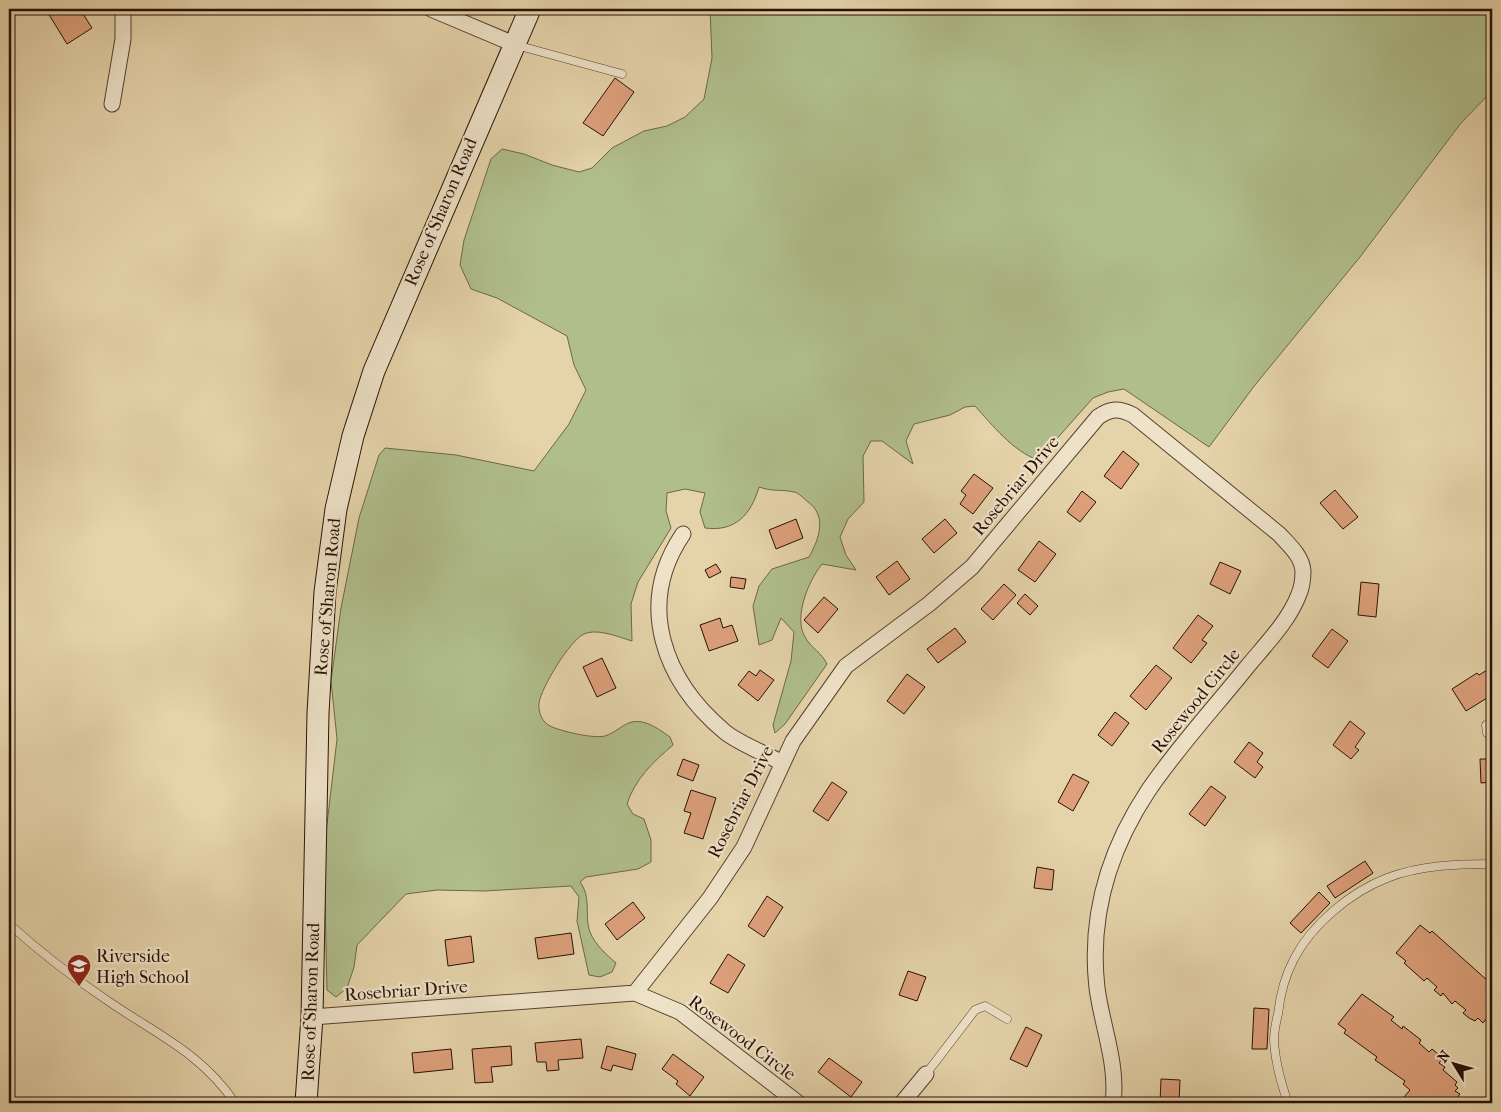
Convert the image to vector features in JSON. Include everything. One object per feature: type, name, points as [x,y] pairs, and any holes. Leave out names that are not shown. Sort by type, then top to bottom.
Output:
[{"type":"street","points":[[112,104],[123,39],[124,9]]},
{"type":"street","points":[[431,9],[514,44]]},
{"type":"street","name":"Rose of Sharon Road","points":[[306,1103],[312,1017],[318,713],[325,592],[336,509],[353,436],[374,371],[530,9]]},
{"type":"street","name":"Rosebriar Drive","points":[[312,1017],[635,993],[710,898],[744,847],[782,763],[805,721],[846,666],[957,580],[985,552],[1089,426],[1108,410],[1115,409]]},
{"type":"street","name":"Rosewood Circle","points":[[1113,1103],[1114,1076],[1097,988],[1095,938],[1100,901],[1115,851],[1148,792],[1281,623],[1299,595],[1303,569],[1294,550],[1279,534],[1133,415],[1123,410],[1115,409]]},
{"type":"street","points":[[684,534],[673,550],[661,583],[659,624],[662,642],[682,685],[704,712],[733,738],[782,763]]},
{"type":"street","name":"Rosewood Circle","points":[[635,993],[680,1012],[798,1103]]},
{"type":"street","points":[[902,1103],[926,1074]]},
{"type":"lane","points":[[514,44],[622,74]]},
{"type":"lane","points":[[1492,722],[1486,725],[1488,733],[1492,732]]},
{"type":"lane","points":[[1288,1103],[1281,1084],[1274,1038],[1284,983],[1294,959],[1311,935],[1333,913],[1362,890],[1388,878],[1426,868],[1464,864],[1492,864]]},
{"type":"lane","points":[[9,924],[69,974],[188,1052],[212,1074],[235,1103]]},
{"type":"lane","points":[[926,1074],[975,1010],[985,1006],[1007,1019]]},
{"type":"green space","points":[[710,9],[1492,9],[1492,91],[1461,123],[1360,257],[1255,385],[1209,447],[1124,389],[1108,392],[1093,398],[1038,460],[1020,451],[996,430],[975,406],[965,407],[950,415],[914,424],[906,441],[913,464],[882,441],[871,441],[863,456],[864,502],[848,519],[840,537],[846,555],[856,570],[822,564],[812,579],[802,609],[802,629],[805,637],[827,664],[785,724],[775,733],[773,725],[791,661],[794,632],[781,618],[772,640],[759,645],[753,606],[759,586],[772,569],[809,557],[816,543],[820,528],[818,514],[814,507],[796,493],[759,487],[751,506],[740,520],[725,527],[716,529],[705,528],[700,512],[705,493],[685,489],[667,493],[666,511],[671,528],[638,582],[631,604],[632,641],[614,635],[595,632],[584,634],[578,638],[557,665],[539,703],[540,713],[545,722],[561,730],[600,737],[609,735],[629,723],[637,721],[662,731],[670,737],[673,745],[658,758],[640,779],[627,804],[633,814],[644,819],[651,840],[651,862],[638,869],[586,877],[580,882],[586,894],[590,932],[598,945],[616,963],[612,972],[600,977],[589,975],[577,921],[579,897],[571,886],[484,891],[437,890],[406,894],[357,945],[354,967],[347,988],[336,997],[327,990],[324,850],[337,739],[331,681],[341,608],[359,518],[379,455],[385,448],[456,455],[534,471],[569,424],[586,390],[574,365],[567,336],[497,298],[471,289],[460,265],[464,240],[491,159],[502,149],[524,154],[552,165],[579,172],[592,168],[612,148],[644,131],[667,126],[685,117],[704,99],[712,58]]},
{"type":"building","points":[[56,9],[80,9],[92,28],[67,44],[48,13]]},
{"type":"building","points":[[615,78],[634,92],[603,136],[583,123]]},
{"type":"building","points":[[1123,451],[1139,464],[1121,489],[1104,476]]},
{"type":"building","points":[[974,474],[993,488],[973,514],[960,504],[966,495],[961,491]]},
{"type":"building","points":[[1335,490],[1358,517],[1343,529],[1320,503]]},
{"type":"building","points":[[1082,491],[1096,502],[1080,522],[1067,512]]},
{"type":"building","points":[[796,519],[803,538],[776,549],[769,530]]},
{"type":"building","points":[[945,519],[957,533],[934,553],[922,539]]},
{"type":"building","points":[[1039,541],[1056,554],[1035,582],[1018,570]]},
{"type":"building","points":[[897,561],[910,579],[889,595],[876,577]]},
{"type":"building","points":[[1220,562],[1241,571],[1230,594],[1210,584]]},
{"type":"building","points":[[716,564],[721,572],[709,578],[705,570]]},
{"type":"building","points":[[731,577],[746,579],[744,589],[730,587]]},
{"type":"building","points":[[1361,582],[1379,584],[1376,617],[1358,615]]},
{"type":"building","points":[[1004,584],[1016,595],[993,620],[981,609]]},
{"type":"building","points":[[1025,594],[1038,606],[1030,615],[1017,603]]},
{"type":"building","points":[[824,597],[838,609],[818,633],[804,620]]},
{"type":"building","points":[[1198,615],[1213,626],[1202,640],[1207,643],[1191,663],[1173,648]]},
{"type":"building","points":[[720,618],[723,628],[732,625],[738,641],[709,651],[700,625]]},
{"type":"building","points":[[955,628],[966,642],[938,663],[927,649]]},
{"type":"building","points":[[1332,629],[1348,641],[1328,668],[1312,656]]},
{"type":"building","points":[[602,658],[616,688],[597,697],[583,667]]},
{"type":"building","points":[[1156,665],[1172,678],[1146,710],[1130,696]]},
{"type":"building","points":[[1492,667],[1492,695],[1466,711],[1452,689],[1477,673],[1479,675]]},
{"type":"building","points":[[760,670],[774,680],[758,701],[738,685],[749,671],[756,676]]},
{"type":"building","points":[[907,674],[925,687],[904,714],[887,701]]},
{"type":"building","points":[[1115,712],[1129,723],[1112,746],[1098,735]]},
{"type":"building","points":[[1350,721],[1365,733],[1355,747],[1359,750],[1351,759],[1333,745]]},
{"type":"building","points":[[1249,742],[1263,753],[1257,762],[1263,767],[1255,778],[1234,762]]},
{"type":"building","points":[[683,759],[699,765],[693,781],[677,775]]},
{"type":"building","points":[[1480,759],[1492,759],[1492,782],[1481,783]]},
{"type":"building","points":[[1073,774],[1089,782],[1073,811],[1058,802]]},
{"type":"building","points":[[832,782],[847,792],[828,821],[813,811]]},
{"type":"building","points":[[1211,786],[1226,797],[1205,826],[1189,814]]},
{"type":"building","points":[[691,790],[716,798],[703,839],[684,833],[691,813],[684,811]]},
{"type":"building","points":[[1365,861],[1373,873],[1335,898],[1327,886]]},
{"type":"building","points":[[1037,867],[1054,870],[1052,890],[1034,888]]},
{"type":"building","points":[[1319,892],[1330,903],[1301,933],[1290,923]]},
{"type":"building","points":[[767,896],[783,907],[764,937],[748,926]]},
{"type":"building","points":[[633,902],[645,918],[617,940],[605,924]]},
{"type":"building","points":[[1420,925],[1430,933],[1432,931],[1488,981],[1492,978],[1492,1026],[1486,1019],[1483,1023],[1478,1018],[1475,1021],[1469,1018],[1463,1013],[1466,1010],[1455,1001],[1452,1004],[1443,993],[1441,996],[1434,990],[1437,987],[1427,978],[1424,981],[1396,953]]},
{"type":"building","points":[[571,933],[574,954],[538,959],[535,938]]},
{"type":"building","points":[[471,936],[474,962],[448,966],[445,940]]},
{"type":"building","points":[[728,954],[745,965],[728,993],[710,983]]},
{"type":"building","points":[[908,971],[926,977],[917,1001],[899,995]]},
{"type":"building","points":[[1362,994],[1394,1017],[1391,1020],[1402,1029],[1403,1026],[1421,1040],[1419,1043],[1429,1052],[1432,1049],[1443,1058],[1439,1063],[1445,1067],[1443,1070],[1457,1082],[1455,1085],[1458,1088],[1455,1091],[1460,1094],[1453,1103],[1403,1103],[1406,1099],[1404,1097],[1410,1090],[1403,1084],[1405,1081],[1375,1060],[1377,1057],[1344,1033],[1346,1030],[1338,1024]]},
{"type":"building","points":[[1254,1008],[1269,1009],[1267,1049],[1252,1049]]},
{"type":"building","points":[[1026,1027],[1042,1035],[1027,1067],[1010,1059]]},
{"type":"building","points":[[581,1039],[583,1058],[558,1060],[559,1070],[547,1071],[546,1062],[537,1062],[535,1043]]},
{"type":"building","points":[[511,1046],[512,1065],[491,1067],[493,1082],[475,1083],[472,1049]]},
{"type":"building","points":[[607,1046],[636,1054],[632,1070],[613,1065],[611,1071],[601,1068]]},
{"type":"building","points":[[451,1049],[453,1069],[414,1073],[412,1053]]},
{"type":"building","points":[[673,1054],[704,1077],[690,1096],[676,1084],[678,1081],[662,1069]]},
{"type":"building","points":[[829,1058],[862,1082],[851,1097],[818,1072]]},
{"type":"building","points":[[1161,1079],[1180,1080],[1179,1103],[1160,1103]]},
{"type":"place","name":"Riverside High School","points":[[79,987]]}]
